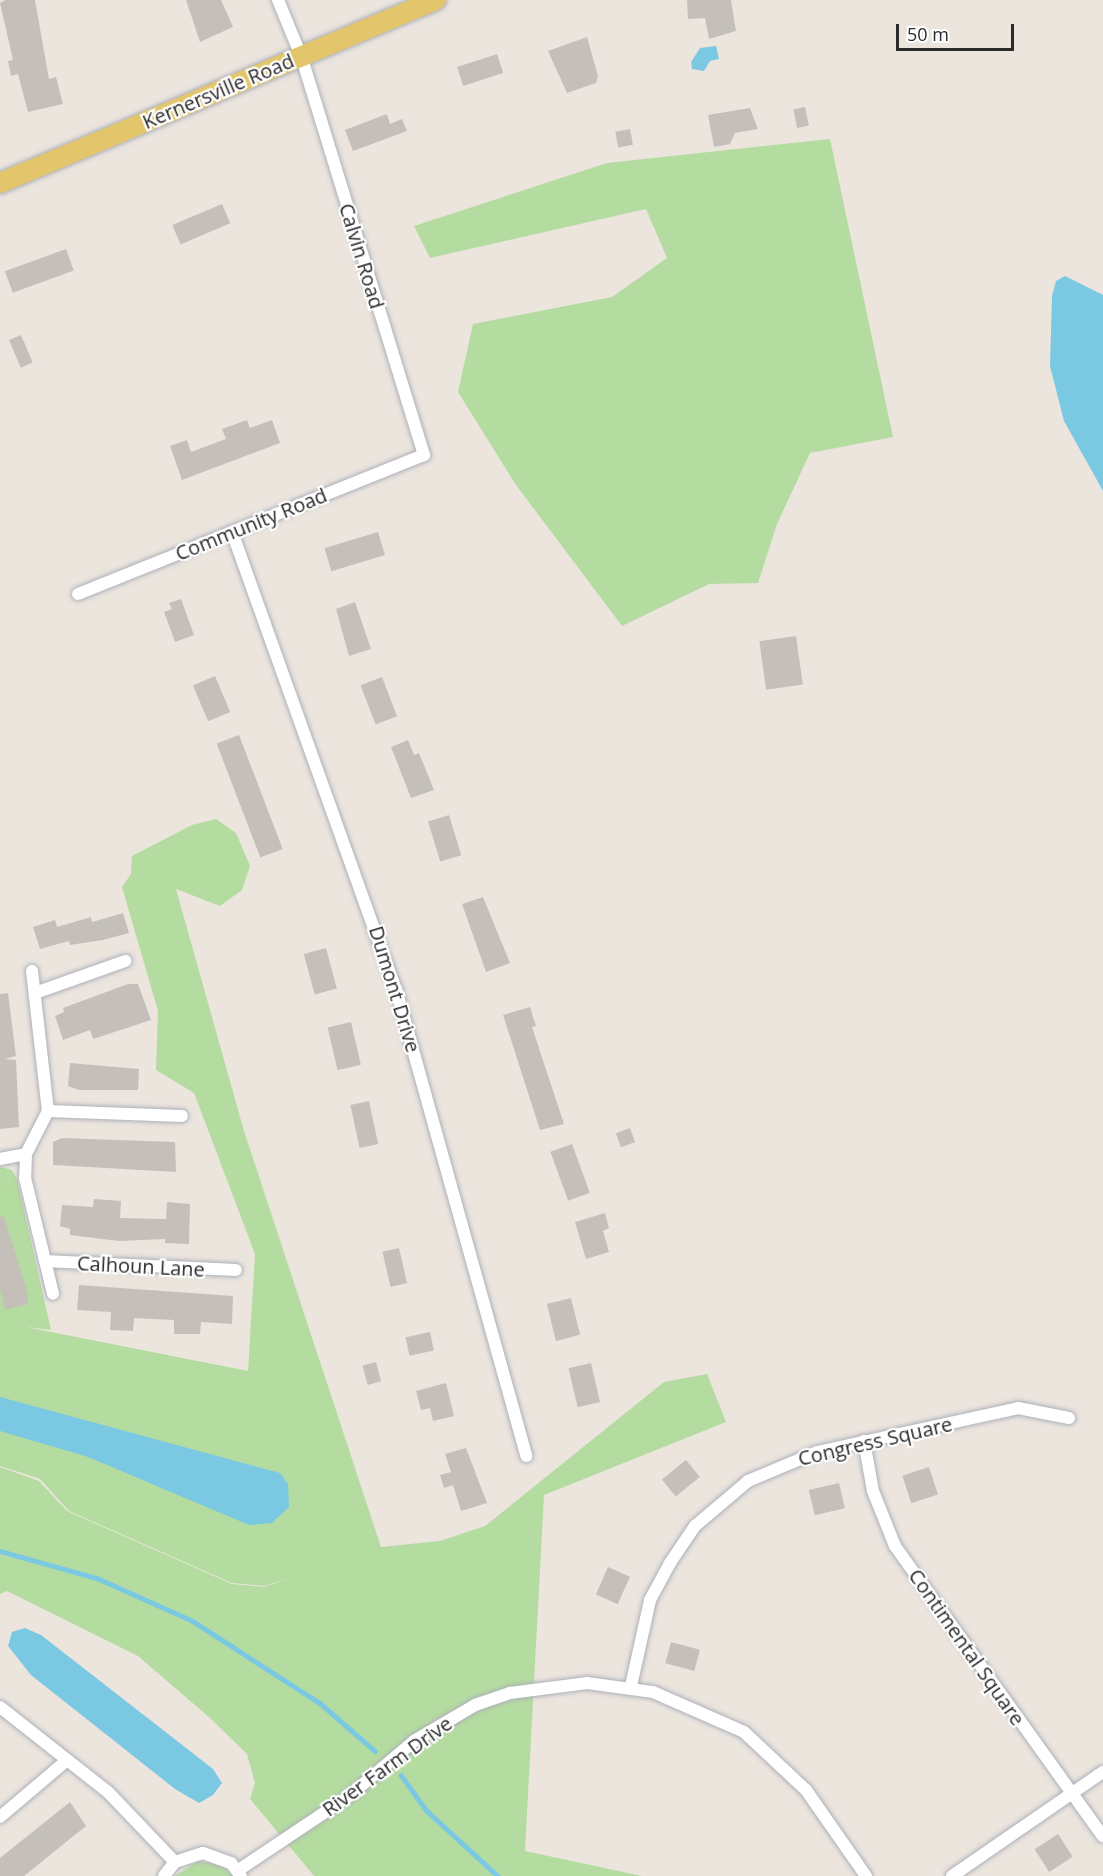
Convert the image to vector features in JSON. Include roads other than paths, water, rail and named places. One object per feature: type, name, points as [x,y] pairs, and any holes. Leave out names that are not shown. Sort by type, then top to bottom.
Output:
[{"type":"main road","name":"Kernersville Road","points":[[1,178],[436,0]]},
{"type":"street","name":"Calvin Road","points":[[278,0],[301,56],[424,455]]},
{"type":"street","name":"Community Road","points":[[78,594],[424,455]]},
{"type":"street","name":"Dumont Drive","points":[[232,532],[396,989],[526,1456]]},
{"type":"street","points":[[35,993],[125,961]]},
{"type":"street","points":[[32,970],[48,1111],[26,1154],[25,1178],[53,1294]]},
{"type":"street","points":[[48,1111],[182,1116]]},
{"type":"street","points":[[0,1159],[26,1154]]},
{"type":"street","name":"Calhoun Lane","points":[[45,1261],[236,1270]]},
{"type":"street","name":"Congress Square","points":[[631,1686],[650,1600],[695,1526],[748,1482],[783,1463],[1018,1407],[1069,1418]]},
{"type":"street","name":"Contimental Square","points":[[864,1442],[873,1491],[895,1546],[1103,1836]]},
{"type":"street","name":"River Farm Drive","points":[[239,1874],[349,1796],[414,1741],[476,1705],[552,1687],[631,1686],[701,1710],[744,1732],[806,1790],[866,1876]]},
{"type":"street","points":[[0,1707],[108,1792],[175,1862]]},
{"type":"street","points":[[0,1817],[66,1761]]},
{"type":"street","points":[[952,1876],[1103,1772]]},
{"type":"street","points":[[164,1876],[175,1862],[203,1853],[218,1856],[239,1874]]},
{"type":"water","points":[[716,46],[719,59],[710,61],[704,71],[692,69],[691,62],[700,48]]},
{"type":"water","points":[[1065,276],[1103,295],[1103,491],[1064,421],[1050,366],[1052,296],[1056,281]]},
{"type":"water","points":[[0,1397],[280,1473],[288,1484],[289,1507],[272,1523],[249,1525],[88,1457],[0,1431]]},
{"type":"water","points":[[25,1628],[41,1635],[213,1769],[222,1783],[213,1795],[199,1803],[175,1789],[31,1675],[8,1646],[12,1632]]},
{"type":"waterway","points":[[0,1551],[97,1578],[191,1620],[320,1703],[375,1751]]},
{"type":"waterway","points":[[401,1775],[427,1811],[498,1876]]}]
